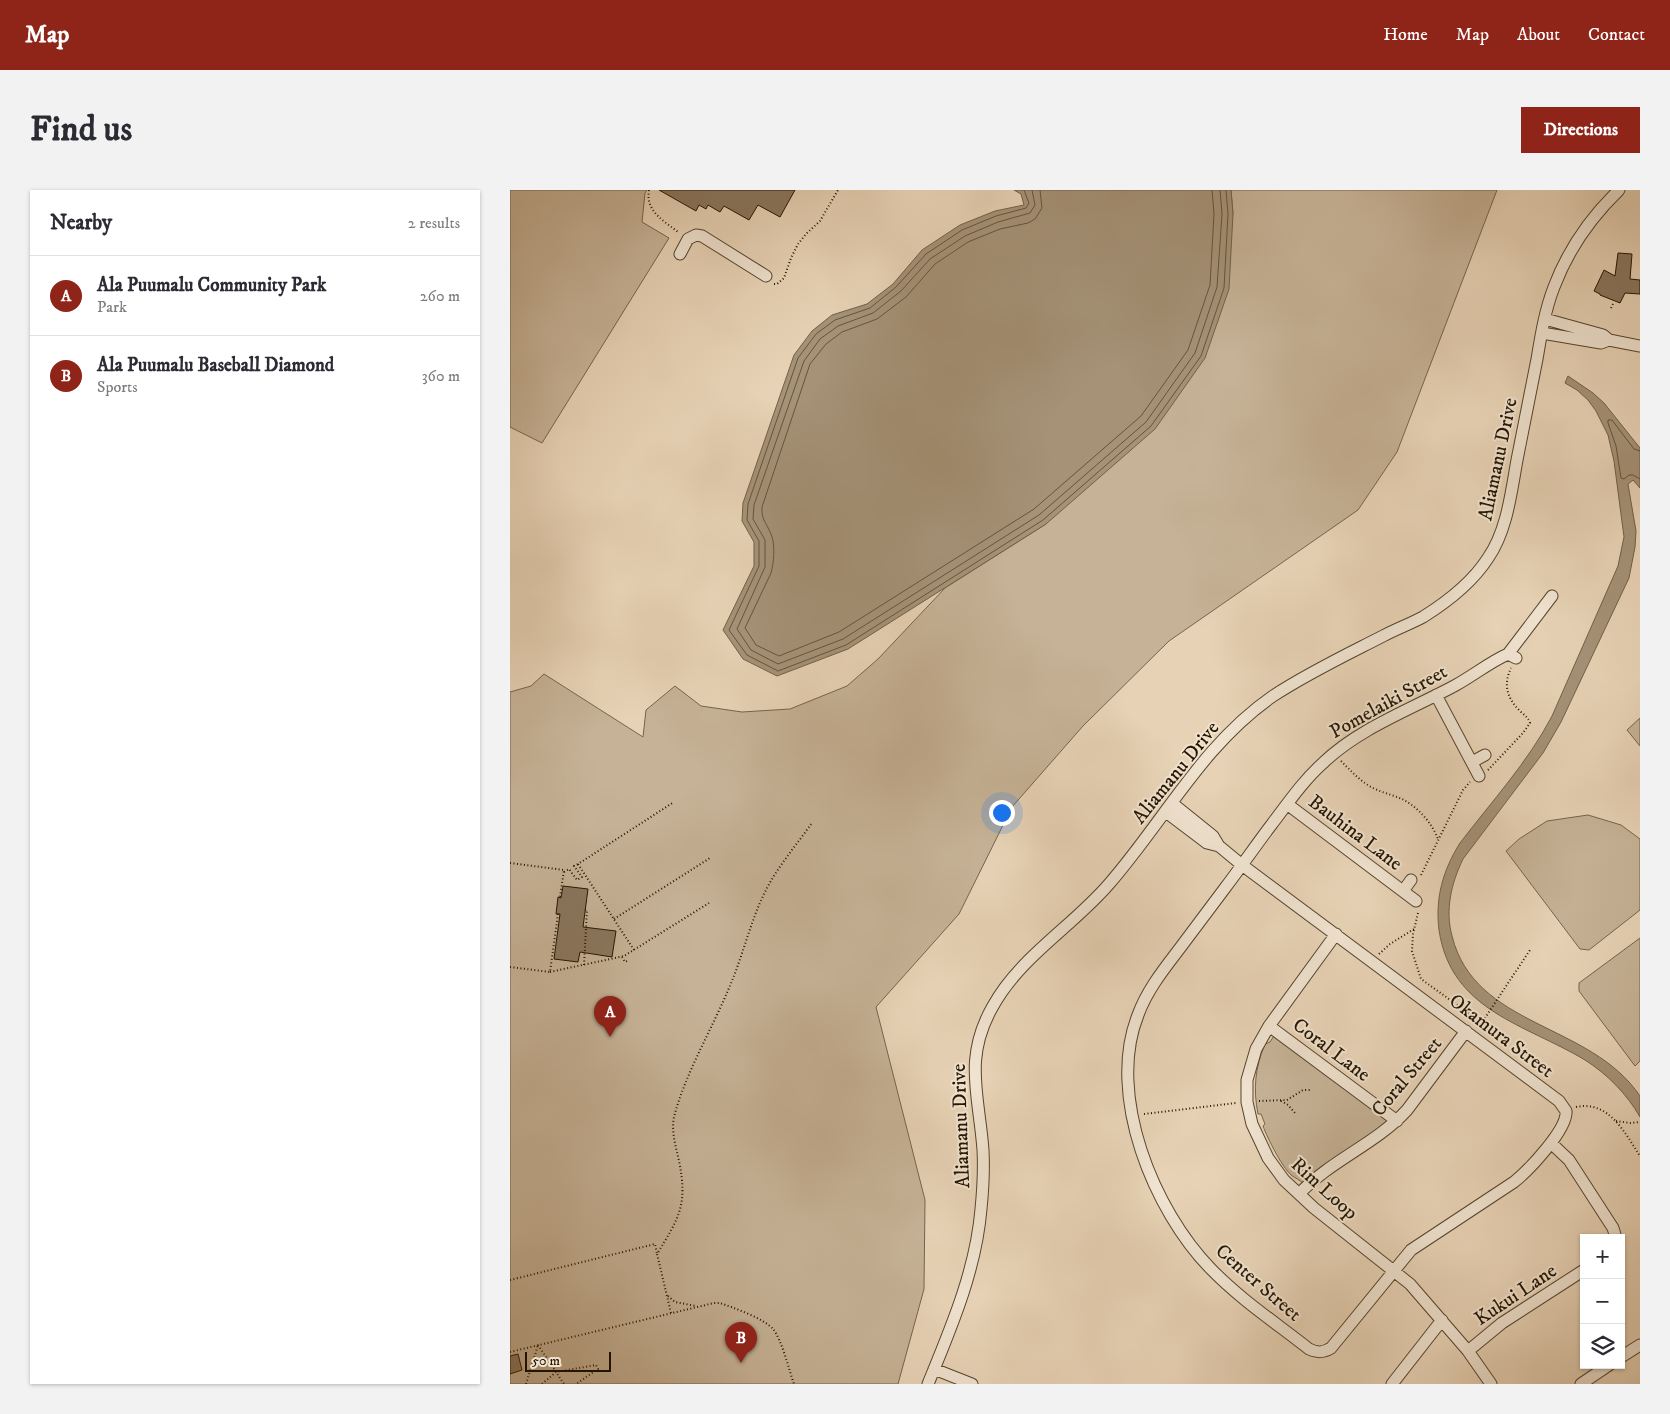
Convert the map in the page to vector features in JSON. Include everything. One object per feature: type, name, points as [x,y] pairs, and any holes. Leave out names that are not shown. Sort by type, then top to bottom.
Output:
[{"type":"street","name":"Aliamanu Drive","points":[[928,1384],[971,1267],[980,1226],[983,1149],[974,1066],[979,1037],[998,997],[1009,982],[1032,958],[1086,910],[1111,882],[1207,756],[1232,730],[1259,707],[1292,684],[1420,619],[1460,591],[1481,569],[1491,554],[1508,506],[1542,333],[1553,288],[1570,252],[1591,220],[1618,190]]},
{"type":"street","points":[[680,254],[688,240],[696,235],[702,236],[769,280]]},
{"type":"street","points":[[1545,319],[1602,335],[1609,340],[1640,346]]},
{"type":"street","points":[[1542,333],[1600,343],[1609,340]]},
{"type":"street","name":"Pomelaiki Street","points":[[1242,865],[1313,772],[1339,749],[1357,737],[1458,683],[1494,660],[1512,656],[1522,634],[1552,596]]},
{"type":"street","points":[[1436,695],[1479,776]]},
{"type":"street","points":[[1472,762],[1484,755]]},
{"type":"street","name":"Bauhina Lane","points":[[1287,804],[1416,901]]},
{"type":"street","name":"Okamura Street","points":[[1169,808],[1213,836],[1219,846],[1242,865],[1471,1030],[1562,1104],[1566,1111],[1566,1119],[1551,1143],[1523,1175],[1423,1241],[1403,1258],[1394,1270]]},
{"type":"street","name":"Center Street","points":[[1242,865],[1157,979],[1144,1001],[1133,1028],[1128,1054],[1128,1083],[1135,1129],[1147,1168],[1174,1224],[1211,1269],[1227,1284],[1313,1351],[1323,1352],[1331,1348],[1394,1270]]},
{"type":"street","name":"Bauhina Lane","points":[[1403,891],[1414,880]]},
{"type":"street","name":"Rim Loop","points":[[1336,934],[1260,1040],[1247,1080],[1247,1102],[1252,1124],[1268,1158],[1284,1180],[1314,1208],[1410,1284],[1468,1351],[1491,1384]]},
{"type":"street","name":"Coral Lane","points":[[1269,1026],[1397,1121]]},
{"type":"street","name":"Coral Street","points":[[1299,1194],[1322,1173],[1377,1137],[1397,1121],[1471,1030]]},
{"type":"street","points":[[1551,1143],[1569,1160],[1613,1228],[1615,1234]]},
{"type":"street","name":"Kukui Lane","points":[[1468,1351],[1502,1323],[1580,1273]]},
{"type":"street","points":[[1392,1384],[1442,1320]]},
{"type":"street","points":[[1625,1354],[1640,1345]]},
{"type":"street","points":[[934,1368],[972,1384]]},
{"type":"street","points":[[1581,1384],[1603,1369]]},
{"type":"path","points":[[649,190],[648,197],[652,209],[680,233]]},
{"type":"path","points":[[769,280],[777,284],[784,278],[798,244],[820,221],[838,190]]},
{"type":"path","points":[[1611,308],[1614,302]]},
{"type":"path","points":[[1414,880],[1424,870],[1463,790],[1472,780],[1486,772],[1530,723],[1528,718],[1508,697],[1506,691],[1507,676],[1512,656]]},
{"type":"path","points":[[1339,759],[1371,787],[1413,806],[1431,826],[1438,839]]},
{"type":"path","points":[[564,872],[570,869],[577,880],[582,878],[574,866],[674,802]]},
{"type":"path","points":[[657,1254],[681,1210],[681,1175],[673,1125],[683,1090],[730,987],[758,906],[766,890],[812,823]]},
{"type":"path","points":[[614,919],[710,858]]},
{"type":"path","points":[[510,863],[564,870],[564,872]]},
{"type":"path","points":[[578,864],[634,950]]},
{"type":"path","points":[[560,898],[564,872]]},
{"type":"path","points":[[1416,901],[1418,914],[1414,929],[1412,951],[1421,979],[1481,1022]]},
{"type":"path","points":[[510,967],[550,972],[622,957],[709,903]]},
{"type":"path","points":[[584,965],[587,910],[585,910]]},
{"type":"path","points":[[550,972],[558,914]]},
{"type":"path","points":[[1378,955],[1390,944],[1414,929]]},
{"type":"path","points":[[1471,1030],[1481,1022],[1530,950]]},
{"type":"path","points":[[622,957],[625,962],[627,961]]},
{"type":"path","points":[[1256,1101],[1287,1100],[1303,1090],[1311,1090]]},
{"type":"path","points":[[1281,1101],[1288,1105],[1295,1113]]},
{"type":"path","points":[[1140,1115],[1241,1103]]},
{"type":"path","points":[[1574,1108],[1583,1106],[1604,1110],[1616,1121],[1640,1156]]},
{"type":"path","points":[[1616,1121],[1640,1122]]},
{"type":"path","points":[[510,1280],[655,1244],[671,1313]]},
{"type":"path","points":[[666,1294],[675,1302],[698,1307]]},
{"type":"path","points":[[510,1352],[714,1302],[766,1324],[772,1329],[779,1340],[794,1384]]},
{"type":"path","points":[[538,1346],[564,1384]]},
{"type":"path","points":[[526,1384],[538,1346]]},
{"type":"path","points":[[542,1384],[556,1372],[596,1365],[598,1368],[576,1384]]},
{"type":"shaded area","points":[[510,190],[647,190],[645,193],[642,222],[669,238],[542,443],[510,427]]},
{"type":"shaded area","points":[[1231,190],[1497,190],[1397,452],[1358,510],[1169,641],[1083,726],[1012,807],[959,914],[876,1007],[925,1200],[924,1289],[898,1384],[510,1384],[510,692],[531,686],[544,674],[643,737],[646,710],[675,686],[701,706],[742,712],[790,709],[847,686],[878,659],[945,588],[1046,524],[1233,214]]},
{"type":"shaded area","points":[[1640,718],[1640,746],[1627,730]]},
{"type":"shaded area","points":[[1588,815],[1621,825],[1640,839],[1640,910],[1589,950],[1580,949],[1506,851],[1519,839],[1547,821]]},
{"type":"shaded area","points":[[1640,938],[1640,1061],[1635,1066],[1579,991],[1579,983]]},
{"type":"shaded area","points":[[1277,1031],[1397,1121],[1307,1186],[1290,1174],[1276,1154],[1263,1126],[1265,1124],[1261,1114],[1258,1114],[1255,1087],[1257,1070],[1265,1044],[1270,1042]]},
{"type":"water","points":[[1014,190],[1231,190],[1233,214],[1229,289],[1205,358],[1155,429],[1046,524],[848,649],[777,676],[743,659],[723,630],[754,566],[754,542],[742,521],[743,503],[794,355],[812,331],[832,315],[867,304],[893,284],[922,250],[960,225],[995,211],[1024,205],[1021,194]]},
{"type":"water","points":[[1568,376],[1604,403],[1640,448],[1640,488],[1633,480],[1628,484],[1636,531],[1629,578],[1561,722],[1543,753],[1463,859],[1452,887],[1449,917],[1452,936],[1465,966],[1484,989],[1508,1008],[1593,1053],[1619,1072],[1640,1096],[1640,1117],[1623,1093],[1609,1078],[1585,1060],[1494,1012],[1475,997],[1458,979],[1446,957],[1439,930],[1439,896],[1449,863],[1460,843],[1521,765],[1552,716],[1618,566],[1624,537],[1614,461],[1608,435],[1588,400],[1577,390],[1565,383]]},
{"type":"building","points":[[659,190],[795,190],[780,217],[758,205],[749,220],[724,206],[720,212],[708,205],[706,209],[699,205],[696,211]]},
{"type":"building","points":[[1618,253],[1632,254],[1630,279],[1640,280],[1640,294],[1625,293],[1620,303],[1594,291],[1604,270],[1615,276]]},
{"type":"building","points":[[563,886],[588,889],[583,927],[616,931],[612,957],[580,952],[578,962],[554,959],[560,914],[556,914],[558,897],[561,898]]},
{"type":"building","points":[[518,1354],[522,1370],[510,1374],[510,1356]]},
{"type":"place","name":"Ala Puumalu Community Park","points":[[610,1037]]},
{"type":"place","name":"Ala Puumalu Baseball Diamond","points":[[741,1363]]}]
